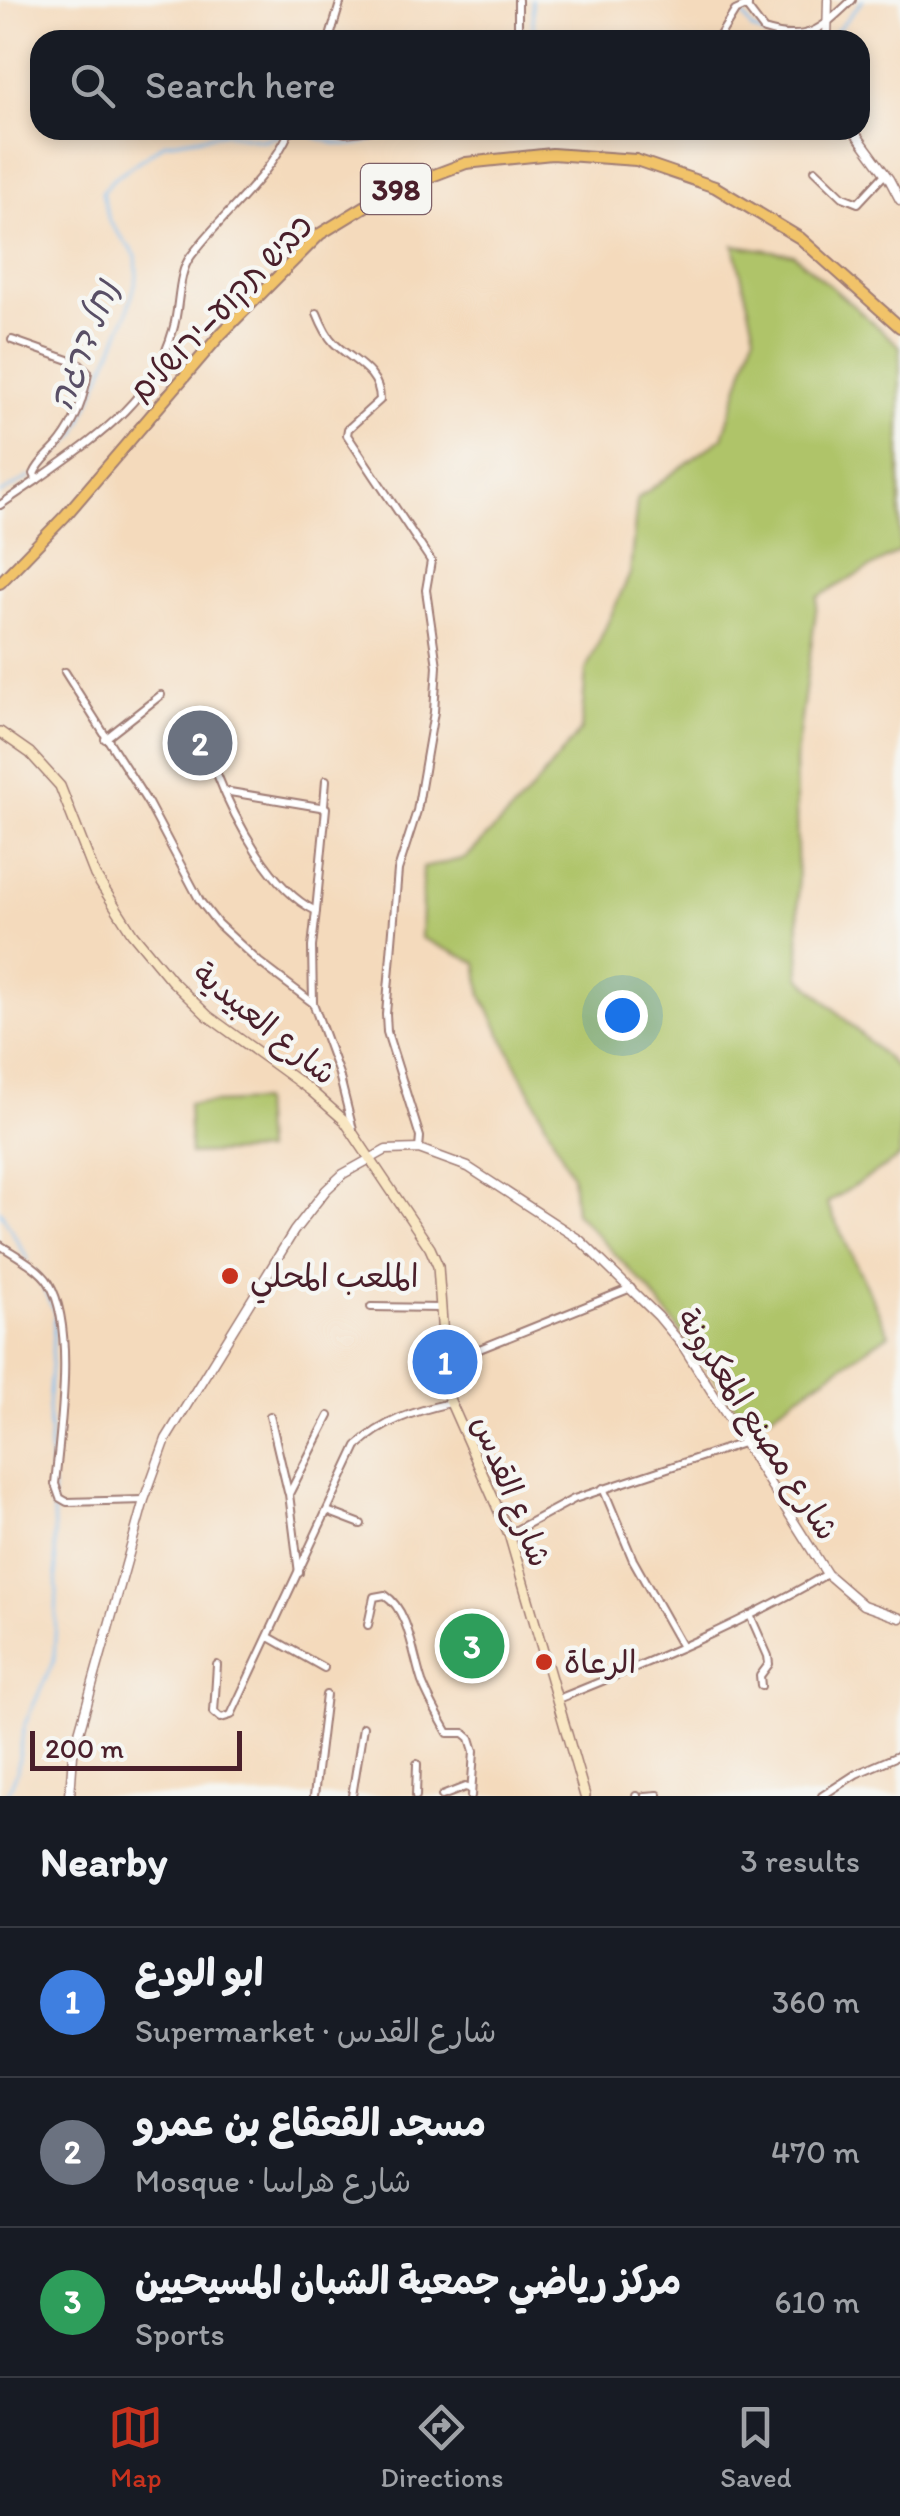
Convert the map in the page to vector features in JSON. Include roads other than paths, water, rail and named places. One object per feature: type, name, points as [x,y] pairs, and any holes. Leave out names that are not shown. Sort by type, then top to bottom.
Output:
[{"type":"main road","name":"כביש תקוע–ירושלים","points":[[0,583],[65,516],[221,334],[320,234],[387,193],[466,163],[552,154],[636,160],[715,188],[800,238],[900,327]]},
{"type":"main road","name":"شارع العبيدية","points":[[0,732],[30,753],[60,786],[95,876],[132,934],[171,980],[208,1016],[321,1099],[370,1156]]},
{"type":"main road","name":"شارع القدس","points":[[370,1156],[438,1266],[443,1359],[450,1403],[509,1534],[585,1796]]},
{"type":"street","points":[[332,30],[340,0]]},
{"type":"street","points":[[518,0],[518,30]]},
{"type":"street","points":[[826,30],[828,0]]},
{"type":"street","points":[[816,30],[852,0]]},
{"type":"street","points":[[723,30],[735,10],[747,2],[764,30]]},
{"type":"street","points":[[0,505],[108,429],[135,400],[168,348],[189,257],[279,156],[286,140]]},
{"type":"street","points":[[860,140],[900,200]]},
{"type":"street","points":[[815,170],[843,197],[858,203],[885,174]]},
{"type":"street","points":[[318,313],[332,342],[359,362],[378,386],[380,400],[348,429],[347,435],[432,561],[426,590],[437,666],[434,712],[417,811],[398,870],[386,1014],[387,1032],[420,1137],[419,1150]]},
{"type":"street","points":[[12,340],[80,364],[88,372],[76,417],[61,442],[39,462],[34,474],[37,480]]},
{"type":"street","points":[[65,672],[148,804],[184,875],[218,924],[270,972],[314,1003]]},
{"type":"street","points":[[106,738],[160,695]]},
{"type":"street","points":[[216,774],[234,816],[260,858],[316,911]]},
{"type":"street","points":[[326,780],[326,832],[312,947],[314,1003],[339,1074],[353,1132]]},
{"type":"street","points":[[224,791],[324,805]]},
{"type":"street","name":"شارع مصنع المعكرونة","points":[[370,1156],[386,1150],[419,1150],[468,1167],[580,1240],[631,1288],[683,1346],[826,1574],[863,1605],[900,1618]]},
{"type":"street","points":[[70,1796],[73,1754],[144,1500],[166,1439],[294,1231],[326,1190],[370,1156]]},
{"type":"street","points":[[0,1244],[47,1279],[58,1301],[64,1344],[55,1484],[60,1498],[67,1502],[144,1500]]},
{"type":"street","points":[[443,1359],[472,1352],[631,1288]]},
{"type":"street","points":[[371,1307],[440,1308]]},
{"type":"street","points":[[217,1665],[214,1712],[221,1718],[231,1715],[357,1446],[370,1433],[422,1409],[450,1403]]},
{"type":"street","points":[[270,1416],[288,1494],[299,1574]]},
{"type":"street","points":[[288,1494],[329,1416]]},
{"type":"street","points":[[509,1534],[558,1506],[603,1488],[693,1462],[743,1442]]},
{"type":"street","points":[[603,1488],[634,1560],[682,1647]]},
{"type":"street","points":[[327,1510],[362,1524]]},
{"type":"street","points":[[558,1698],[682,1647],[826,1574]]},
{"type":"street","points":[[368,1625],[374,1597],[386,1595],[395,1601],[406,1620],[422,1680],[441,1720],[450,1736],[464,1734],[473,1744],[471,1792]]},
{"type":"street","points":[[750,1615],[770,1664],[760,1676],[761,1686]]},
{"type":"street","points":[[269,1637],[324,1668]]},
{"type":"street","points":[[314,1796],[326,1694]]},
{"type":"street","points":[[352,1796],[363,1727]]},
{"type":"street","points":[[822,1796],[856,1774],[900,1755]]},
{"type":"street","points":[[416,1796],[417,1764]]},
{"type":"street","points":[[442,1796],[465,1787],[471,1792]]},
{"type":"street","points":[[645,1796],[658,1794]]},
{"type":"waterway","name":"נחל דרגה","points":[[532,0],[534,30]]},
{"type":"waterway","name":"נחל דרגה","points":[[837,30],[863,0]]},
{"type":"waterway","name":"נחל דרגה","points":[[741,12],[754,30]]},
{"type":"waterway","name":"נחל דרגה","points":[[40,470],[76,435],[127,314],[137,277],[136,256],[109,221],[102,192],[114,178],[165,143],[183,140]]},
{"type":"waterway","name":"נחל דרגה","points":[[326,140],[346,144],[371,140]]},
{"type":"waterway","name":"נחל דרגה","points":[[0,494],[30,477]]},
{"type":"waterway","name":"נחל דרגה","points":[[0,1210],[28,1260]]},
{"type":"waterway","name":"נחל דרגה","points":[[7,1796],[17,1771],[24,1726],[54,1660],[57,1593],[48,1407],[55,1313],[35,1271]]},
{"type":"place","name":"مسجد القعقاع بن عمرو","points":[[200,743]]},
{"type":"place","name":"الملعب المحلي","points":[[230,1276]]},
{"type":"place","name":"ابو الودع","points":[[445,1362]]},
{"type":"place","name":"مركز رياضي جمعية الشبان المسيحيين","points":[[472,1646]]},
{"type":"place","name":"الرعاة","points":[[544,1662]]}]
